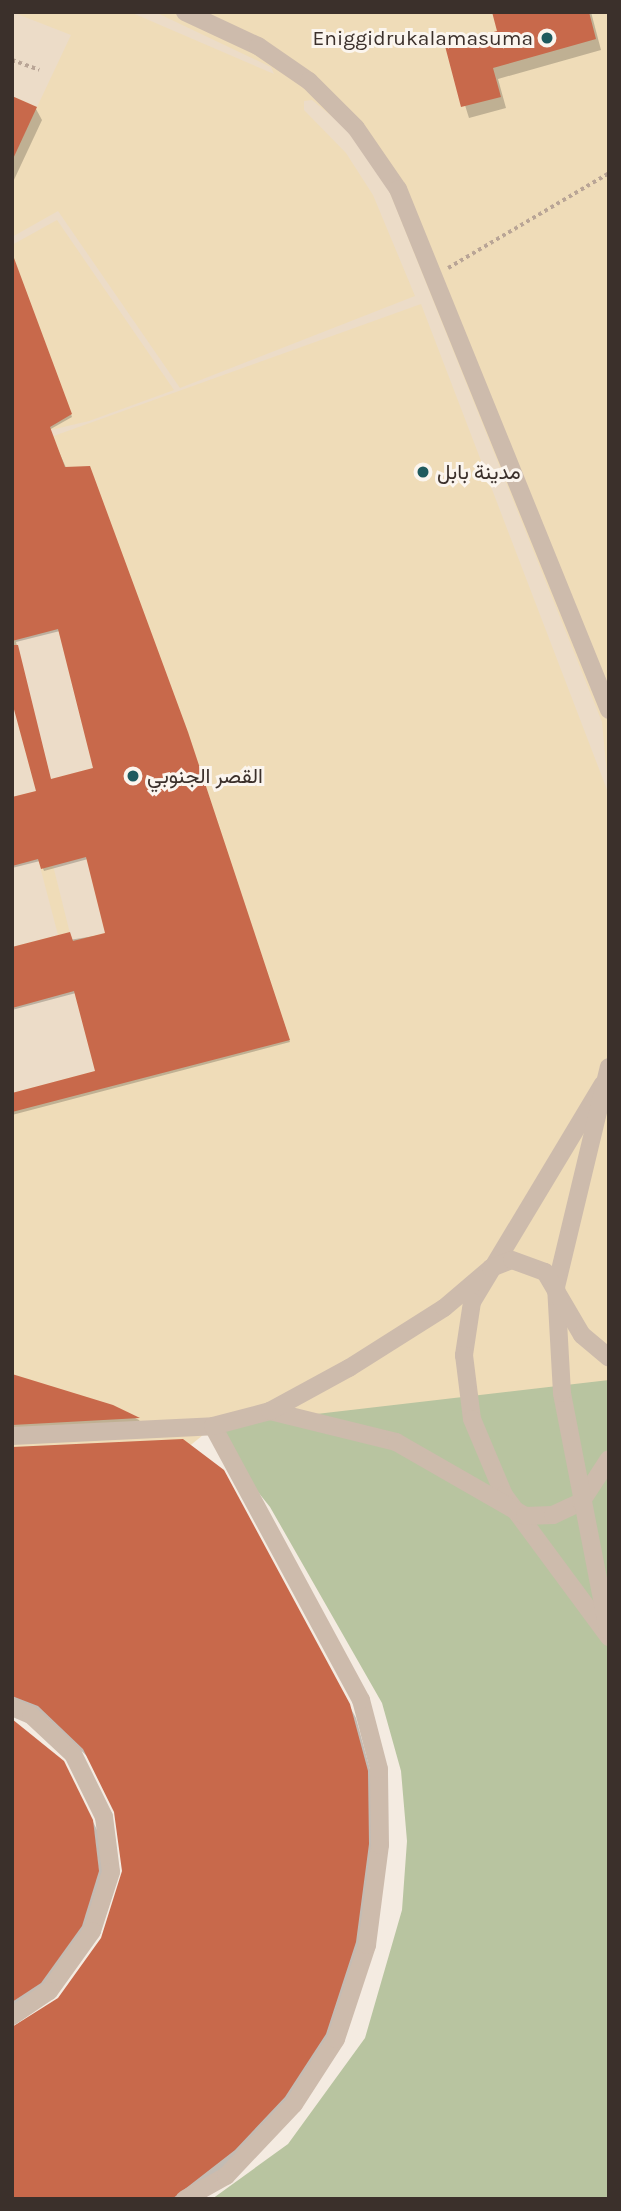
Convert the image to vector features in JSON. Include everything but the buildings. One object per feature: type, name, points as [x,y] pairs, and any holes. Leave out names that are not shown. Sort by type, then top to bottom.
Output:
[{"type":"street","points":[[185,12],[271,53],[345,114],[398,189],[609,710]]},
{"type":"street","points":[[606,1076],[491,1268],[466,1328],[466,1390],[483,1450],[514,1514],[609,1636]]},
{"type":"street","points":[[606,1076],[556,1287],[562,1393],[609,1636]]},
{"type":"street","points":[[12,1436],[214,1426],[270,1411],[400,1337],[491,1268],[530,1263],[556,1287],[582,1335],[609,1358]]},
{"type":"street","points":[[270,1411],[396,1442],[514,1514],[553,1516],[581,1502],[609,1459]]},
{"type":"street","points":[[184,2199],[226,2176],[294,2104],[336,2039],[367,1945],[380,1845],[380,1769],[361,1700],[214,1426]]},
{"type":"street","points":[[12,1707],[32,1714],[73,1754],[104,1817],[111,1872],[92,1931],[49,1991],[12,2016]]},
{"type":"path","points":[[12,60],[40,70]]},
{"type":"path","points":[[435,275],[609,173]]},
{"type":"green space","points":[[609,982],[609,2199],[212,2199],[288,2144],[365,2038],[402,1910],[407,1841],[401,1771],[382,1703],[270,1507],[169,1380]]},
{"type":"sand","points":[[12,12],[609,12],[609,1380],[214,1426],[12,1591]]},
{"type":"shaded area","points":[[12,12],[71,35],[37,107],[12,96]]},
{"type":"shaded area","points":[[130,12],[155,12],[271,67],[274,74]]},
{"type":"shaded area","points":[[312,100],[346,128],[388,188],[602,722],[609,795],[421,304],[12,451],[12,439],[89,421],[174,390],[57,220],[12,245],[12,237],[58,211],[180,388],[415,296],[373,195],[346,153],[304,110],[304,101]]},
{"type":"shaded area","points":[[58,629],[93,768],[51,779],[44,773],[16,640]]},
{"type":"shaded area","points":[[12,702],[36,791],[12,797]]},
{"type":"shaded area","points":[[86,857],[105,933],[72,941],[53,865]]},
{"type":"shaded area","points":[[38,859],[58,935],[12,947],[12,866]]},
{"type":"shaded area","points":[[74,991],[95,1071],[12,1093],[12,1008]]},
{"type":"place","name":"Eniggidrukalamasuma","points":[[547,38]]},
{"type":"place","name":"مدينة بابل","points":[[423,472]]},
{"type":"place","name":"القصر الجنوبي","points":[[133,776]]}]
